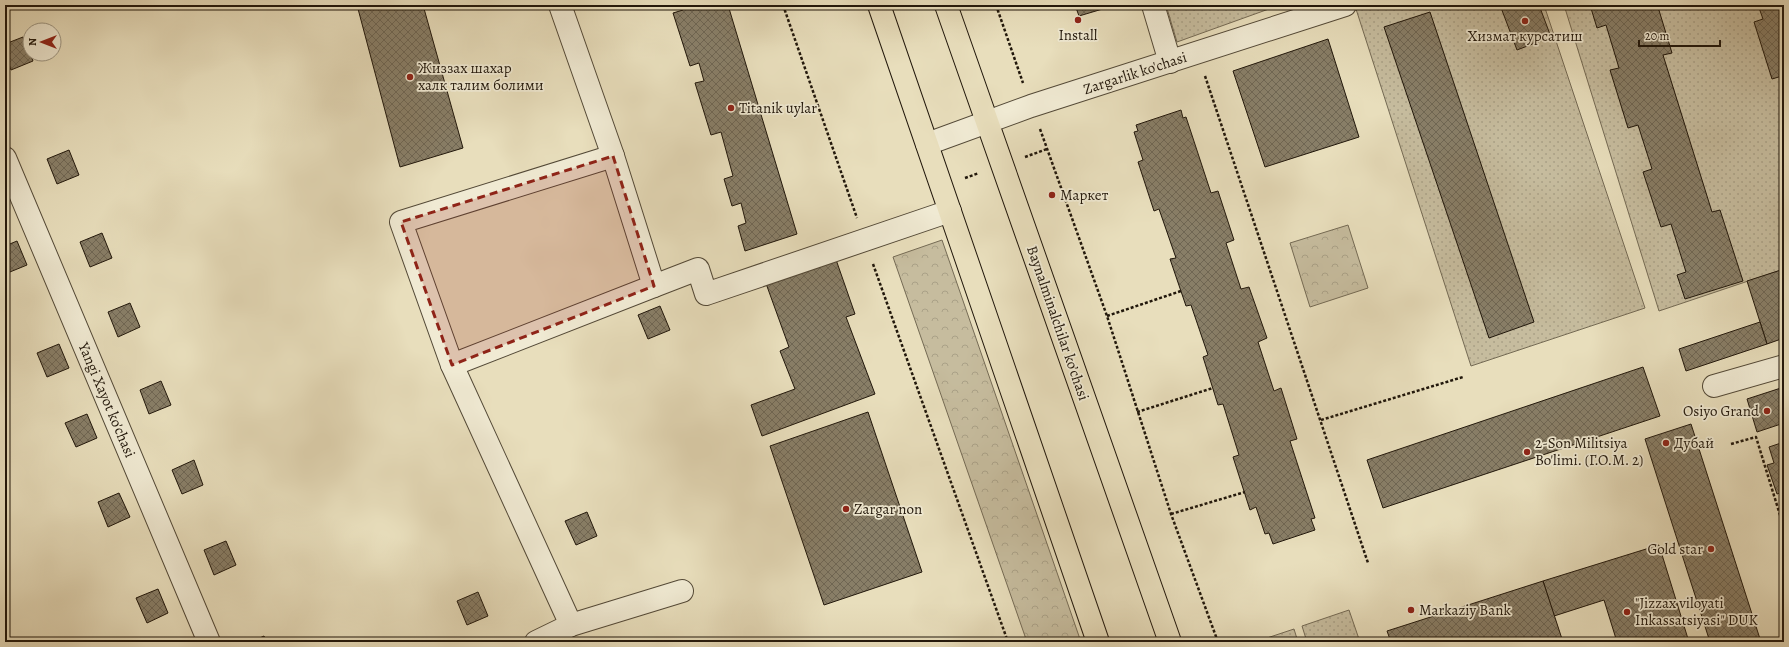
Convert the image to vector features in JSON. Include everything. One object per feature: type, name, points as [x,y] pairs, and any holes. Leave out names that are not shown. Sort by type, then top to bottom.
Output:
[{"type":"main road","points":[[880,5],[1098,642]]},
{"type":"main road","name":"Baynalminalchilar ko’chasi","points":[[946,5],[1170,642]]},
{"type":"street","points":[[560,5],[613,156],[654,286]]},
{"type":"street","points":[[1153,5],[1170,62]]},
{"type":"street","name":"Zargarlik ko'chasi","points":[[927,144],[986,121],[1031,106],[1345,5]]},
{"type":"street","points":[[571,625],[452,365],[401,222],[613,156]]},
{"type":"street","name":"Yangi Xayot ko'chasi","points":[[5,158],[209,642]]},
{"type":"street","points":[[452,365],[698,269],[706,294],[950,211]]},
{"type":"street","points":[[1714,386],[1784,366]]},
{"type":"street","points":[[536,642],[571,625],[682,591]]},
{"type":"path","points":[[782,5],[864,240],[1008,642]]},
{"type":"path","points":[[996,5],[1107,316],[1171,514],[1218,642]]},
{"type":"path","points":[[1197,53],[1368,563]]},
{"type":"path","points":[[1107,316],[1181,291]]},
{"type":"path","points":[[1321,420],[1463,377]]},
{"type":"path","points":[[1137,412],[1212,388]]},
{"type":"path","points":[[1731,444],[1756,437],[1784,528]]},
{"type":"path","points":[[1171,514],[1245,492]]},
{"type":"highlighted area","points":[[613,156],[654,286],[452,365],[401,222]]},
{"type":"green space","points":[[1166,5],[1280,5],[1177,42]]},
{"type":"green space","points":[[1360,5],[1544,5],[1645,308],[1471,366],[1356,9]]},
{"type":"green space","points":[[1564,5],[1784,5],[1784,269],[1659,311]]},
{"type":"green space","points":[[1348,225],[1368,288],[1310,307],[1290,243]]},
{"type":"green space","points":[[942,240],[1081,642],[1027,642],[893,257]]},
{"type":"green space","points":[[1349,610],[1360,642],[1307,642],[1302,626]]},
{"type":"green space","points":[[1294,629],[1298,642],[1255,642]]},
{"type":"building","name":"Жиззах шахар халк талим болими","points":[[357,5],[423,5],[463,148],[400,167]]},
{"type":"building","name":"Titanik uylar","points":[[681,5],[728,5],[797,234],[745,251],[738,226],[746,223],[741,203],[732,206],[724,179],[733,176],[721,132],[711,135],[695,83],[704,81],[699,63],[690,66],[673,13],[683,10]]},
{"type":"building","points":[[1075,5],[1116,5],[1079,16]]},
{"type":"building","name":"Хизмат курсатиш","points":[[1500,5],[1539,5],[1551,37],[1517,50]]},
{"type":"building","points":[[1590,5],[1649,5],[1651,10],[1658,7],[1672,53],[1663,55],[1712,212],[1720,210],[1743,281],[1685,299],[1677,275],[1686,272],[1671,224],[1661,227],[1643,172],[1652,169],[1638,125],[1628,128],[1610,70],[1619,68],[1606,25],[1597,28]]},
{"type":"building","points":[[1758,5],[1784,5],[1784,84],[1782,76],[1772,79],[1754,22],[1763,19]]},
{"type":"building","points":[[1430,12],[1534,322],[1489,338],[1384,27]]},
{"type":"building","points":[[22,37],[22,62],[31,62],[11,70],[5,55],[5,44]]},
{"type":"building","points":[[1328,39],[1359,137],[1265,167],[1233,71]]},
{"type":"building","points":[[1181,110],[1183,118],[1186,117],[1211,193],[1218,191],[1234,240],[1226,243],[1241,289],[1249,287],[1267,338],[1258,342],[1274,391],[1281,388],[1297,439],[1290,441],[1315,518],[1311,519],[1315,530],[1273,544],[1269,533],[1265,534],[1256,507],[1250,510],[1233,457],[1239,455],[1223,404],[1218,405],[1203,357],[1208,355],[1191,305],[1186,306],[1170,259],[1176,258],[1159,209],[1154,211],[1138,162],[1143,160],[1134,132],[1138,131],[1136,125]]},
{"type":"building","points":[[69,150],[79,175],[57,184],[47,159]]},
{"type":"building","points":[[102,233],[112,258],[90,267],[80,242]]},
{"type":"building","points":[[17,241],[27,265],[5,274],[5,246]]},
{"type":"building","points":[[833,251],[855,314],[846,317],[875,394],[762,436],[751,405],[795,389],[780,351],[789,347],[764,278]]},
{"type":"building","points":[[1784,269],[1784,338],[1767,344],[1747,281]]},
{"type":"building","points":[[130,303],[140,327],[118,337],[108,312]]},
{"type":"building","points":[[660,306],[670,330],[648,339],[638,315]]},
{"type":"building","points":[[1760,322],[1767,344],[1686,371],[1679,349]]},
{"type":"building","points":[[59,344],[69,368],[47,377],[37,353]]},
{"type":"building","points":[[1643,367],[1660,416],[1383,508],[1367,460]]},
{"type":"building","points":[[161,381],[171,405],[149,414],[140,390]]},
{"type":"building","name":"Osiyo Grand","points":[[1784,387],[1784,423],[1757,432],[1747,399]]},
{"type":"building","name":"Zargar non","points":[[868,412],[922,572],[824,605],[770,446]]},
{"type":"building","points":[[87,414],[97,438],[76,447],[65,423]]},
{"type":"building","points":[[1691,424],[1761,642],[1710,642],[1645,439]]},
{"type":"building","points":[[1784,442],[1784,495],[1783,492],[1777,494],[1767,465],[1774,463],[1769,447]]},
{"type":"building","points":[[194,460],[203,485],[182,494],[172,470]]},
{"type":"building","points":[[119,493],[130,517],[108,527],[98,502]]},
{"type":"building","points":[[587,512],[597,536],[576,545],[565,521]]},
{"type":"building","points":[[226,541],[236,565],[214,575],[204,550]]},
{"type":"building","points":[[1659,545],[1689,642],[1664,642],[1664,640],[1657,642],[1617,642],[1604,600],[1554,616],[1543,581]]},
{"type":"building","points":[[1543,581],[1563,642],[1391,642],[1387,631]]},
{"type":"building","points":[[158,589],[168,613],[147,623],[136,598]]},
{"type":"building","points":[[478,592],[488,616],[467,625],[457,601]]},
{"type":"building","points":[[264,636],[267,642],[251,642]]},
{"type":"place","name":"Install","points":[[1078,20]]},
{"type":"place","name":"Хизмат курсатиш","points":[[1525,21]]},
{"type":"place","name":"Жиззах шахар халк талим болими","points":[[410,77]]},
{"type":"place","name":"Titanik uylar","points":[[731,108]]},
{"type":"place","name":"Маркет","points":[[1052,195]]},
{"type":"place","name":"Osiyo Grand","points":[[1767,411]]},
{"type":"place","name":"Дубай","points":[[1666,443]]},
{"type":"place","name":"2-Son Militsiya Bo'limi. (Г.О.М. 2)","points":[[1527,452]]},
{"type":"place","name":"Zargar non","points":[[846,509]]},
{"type":"place","name":"Gold star","points":[[1711,549]]},
{"type":"place","name":"Markaziy Bank","points":[[1411,610]]},
{"type":"place","name":"\"Jizzax viloyati Inkassatsiyasi\" DUK","points":[[1627,612]]}]
